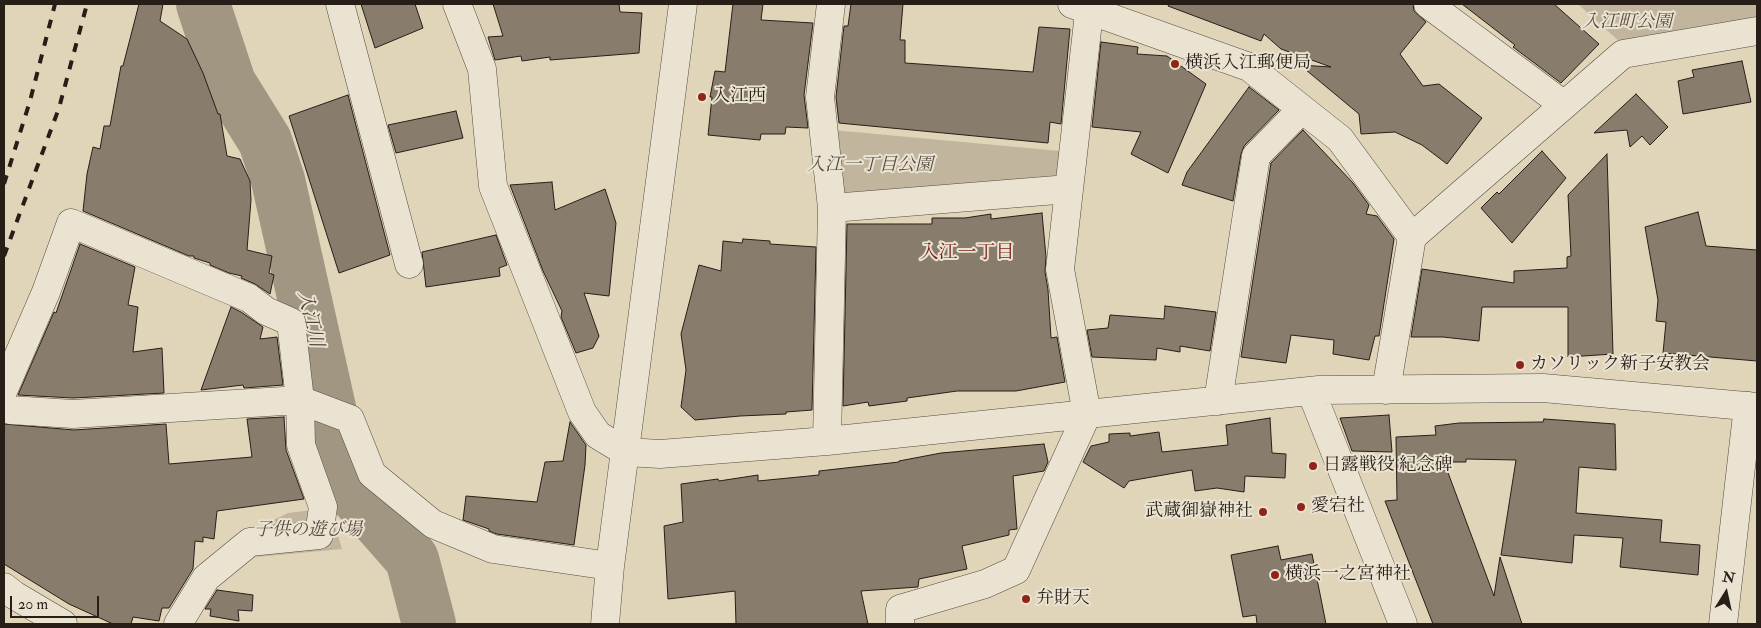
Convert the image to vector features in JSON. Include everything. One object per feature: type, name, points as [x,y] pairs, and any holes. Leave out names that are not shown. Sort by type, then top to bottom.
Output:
[{"type":"street","points":[[340,4],[409,264]]},
{"type":"street","points":[[457,4],[482,69],[493,186],[582,412],[598,435],[626,452],[660,454],[827,441],[1311,392],[1543,388],[1752,407],[1723,624]]},
{"type":"street","points":[[605,624],[610,566],[683,4]]},
{"type":"street","points":[[827,441],[832,208],[820,97],[831,4]]},
{"type":"street","points":[[1428,4],[1564,105]]},
{"type":"street","points":[[900,624],[900,609],[985,584],[1016,570],[1087,414],[1060,269],[1069,189],[1083,6],[1249,66],[1340,140],[1412,237]]},
{"type":"street","points":[[1386,390],[1412,237],[1623,54],[1757,31]]},
{"type":"street","points":[[1218,401],[1256,156],[1302,109]]},
{"type":"street","points":[[832,208],[1069,189]]},
{"type":"street","points":[[4,389],[46,292],[71,223],[250,298],[266,311],[292,322],[300,400],[301,445],[323,507],[320,535],[250,542],[206,578],[178,624]]},
{"type":"street","points":[[1311,392],[1403,624]]},
{"type":"street","points":[[4,407],[10,410],[73,414],[300,400],[350,419],[372,474],[433,524],[493,549],[610,566]]},
{"type":"street","points":[[4,587],[63,624]]},
{"type":"green space","name":"入江町公園","points":[[1578,4],[1757,4],[1757,17],[1621,43]]},
{"type":"green space","name":"入江一丁目公園","points":[[833,130],[1060,151],[1059,171],[1052,180],[840,200]]},
{"type":"green space","name":"子供の遊び場","points":[[330,508],[342,549],[246,558],[237,538],[288,513]]},
{"type":"building","points":[[139,4],[163,4],[160,21],[187,39],[203,73],[218,114],[220,114],[227,156],[240,159],[250,181],[251,200],[247,250],[272,256],[269,273],[274,275],[270,294],[255,284],[241,278],[242,276],[229,273],[210,265],[210,263],[194,258],[194,256],[189,256],[83,211],[87,174],[93,147],[100,149],[104,126],[110,126],[121,66],[123,66]]},
{"type":"building","points":[[361,4],[415,4],[423,28],[375,48]]},
{"type":"building","points":[[493,4],[619,4],[620,12],[642,13],[639,53],[550,60],[550,57],[522,61],[521,56],[495,60],[488,37],[503,36]]},
{"type":"building","points":[[733,4],[763,4],[761,20],[813,23],[804,95],[808,128],[786,127],[785,134],[761,134],[760,140],[708,135],[712,97],[710,97],[715,71],[725,72]]},
{"type":"building","points":[[851,4],[903,4],[900,40],[905,40],[905,63],[1033,72],[1039,27],[1070,29],[1061,124],[1050,122],[1048,143],[839,123],[836,97],[844,26],[848,26]]},
{"type":"building","points":[[1169,4],[1413,4],[1414,11],[1426,22],[1400,54],[1423,86],[1439,84],[1482,118],[1447,164],[1422,145],[1395,132],[1361,134],[1359,114],[1300,65],[1331,67],[1281,49],[1264,34],[1261,41],[1168,6]]},
{"type":"building","points":[[1462,4],[1554,4],[1599,44],[1561,83],[1513,47],[1515,45]]},
{"type":"building","points":[[1101,42],[1138,47],[1137,54],[1167,56],[1206,84],[1168,173],[1131,154],[1141,132],[1092,127]]},
{"type":"building","points":[[1742,61],[1751,102],[1683,114],[1678,81],[1694,77],[1692,70]]},
{"type":"building","points":[[1249,87],[1279,110],[1244,146],[1233,201],[1182,185],[1187,172]]},
{"type":"building","points":[[1636,94],[1668,127],[1650,145],[1642,136],[1630,147],[1627,130],[1594,133]]},
{"type":"building","points":[[348,95],[390,255],[339,273],[289,116]]},
{"type":"building","points":[[456,111],[463,138],[396,153],[388,125]]},
{"type":"building","points":[[1303,130],[1353,183],[1369,205],[1366,214],[1377,216],[1394,239],[1379,336],[1375,336],[1369,360],[1333,354],[1334,340],[1291,335],[1286,363],[1241,357],[1271,163]]},
{"type":"building","points":[[1542,151],[1566,178],[1512,243],[1481,208],[1497,192],[1499,194]]},
{"type":"building","points":[[1607,154],[1613,354],[1568,357],[1568,307],[1482,307],[1479,341],[1443,337],[1411,337],[1422,269],[1514,283],[1514,271],[1567,268],[1567,257],[1571,256],[1568,195]]},
{"type":"building","points":[[552,182],[555,210],[605,189],[616,223],[609,296],[584,293],[599,336],[593,348],[576,353],[561,317],[562,311],[543,271],[510,185]]},
{"type":"building","points":[[1698,212],[1706,246],[1757,250],[1757,361],[1663,353],[1666,322],[1656,321],[1658,300],[1645,227]]},
{"type":"building","points":[[1042,213],[1051,338],[1057,337],[1065,382],[1016,391],[957,391],[907,398],[907,401],[869,406],[868,402],[843,406],[847,224],[932,224],[932,218],[965,218],[991,214],[991,219]]},
{"type":"building","points":[[496,235],[507,265],[499,268],[500,276],[426,287],[422,252]]},
{"type":"building","points":[[743,239],[770,241],[770,244],[816,247],[812,410],[786,412],[786,414],[695,420],[681,407],[686,370],[681,334],[699,265],[721,271],[723,241],[742,243]]},
{"type":"building","points":[[80,244],[135,267],[128,305],[138,307],[133,352],[162,348],[164,393],[73,398],[18,395],[54,312],[56,313]]},
{"type":"building","points":[[1165,306],[1216,312],[1210,351],[1180,346],[1180,352],[1157,348],[1156,360],[1092,357],[1087,330],[1108,328],[1110,315],[1164,319]]},
{"type":"building","points":[[231,307],[263,327],[260,339],[277,337],[283,385],[244,388],[243,385],[201,390]]},
{"type":"building","points":[[1389,415],[1392,452],[1352,451],[1340,418]]},
{"type":"building","points":[[284,417],[286,450],[304,499],[217,511],[214,539],[203,537],[203,542],[195,541],[193,569],[169,608],[162,608],[159,621],[133,617],[131,624],[113,624],[69,604],[4,564],[4,424],[74,430],[166,424],[169,464],[252,457],[247,419]]},
{"type":"building","points":[[1270,418],[1272,453],[1286,454],[1285,478],[1245,476],[1244,492],[1217,488],[1195,491],[1192,470],[1129,481],[1124,488],[1083,462],[1091,446],[1109,442],[1109,434],[1130,433],[1130,436],[1159,432],[1162,452],[1228,445],[1226,425]]},
{"type":"building","points":[[1544,419],[1615,424],[1616,470],[1579,467],[1576,513],[1662,520],[1660,542],[1700,545],[1698,575],[1620,567],[1623,538],[1574,535],[1572,563],[1501,555],[1516,460],[1466,459],[1466,462],[1444,462],[1494,596],[1500,557],[1522,624],[1433,624],[1385,501],[1397,500],[1396,437],[1436,435],[1435,426],[1459,423],[1543,422]]},
{"type":"building","points":[[570,422],[586,445],[574,545],[497,534],[489,531],[489,529],[463,520],[466,496],[537,502],[545,462],[563,461]]},
{"type":"building","points":[[1044,444],[1048,462],[1044,471],[1013,476],[1017,529],[1009,530],[1009,535],[962,546],[967,569],[919,579],[918,587],[861,591],[868,624],[736,624],[735,591],[668,599],[664,526],[683,522],[681,484],[758,475],[758,481],[819,475],[819,471],[899,462],[941,453]]},
{"type":"building","name":"横浜一之宮神社","points":[[1278,546],[1281,560],[1312,554],[1326,624],[1257,624],[1256,615],[1243,617],[1231,555]]},
{"type":"building","points":[[217,590],[253,595],[252,611],[238,610],[239,621],[210,616],[211,609],[205,609]]},
{"type":"waterway","name":"入江川","points":[[203,4],[229,83],[265,141],[278,180],[346,484],[412,559],[429,624]]},
{"type":"railway","points":[[4,184],[30,101],[55,4]]},
{"type":"railway","points":[[4,256],[59,108],[87,4]]},
{"type":"place","name":"横浜入江郵便局","points":[[1175,64]]},
{"type":"place","name":"入江西","points":[[702,97]]},
{"type":"place","name":"カソリック新子安教会","points":[[1520,365]]},
{"type":"place","name":"日露戦役 紀念碑","points":[[1313,466]]},
{"type":"place","name":"愛宕社","points":[[1301,507]]},
{"type":"place","name":"武蔵御嶽神社","points":[[1263,512]]},
{"type":"place","name":"横浜一之宮神社","points":[[1275,575]]},
{"type":"place","name":"弁財天","points":[[1026,599]]},
{"type":"district","name":"入江一丁目","points":[[967,254]]}]
